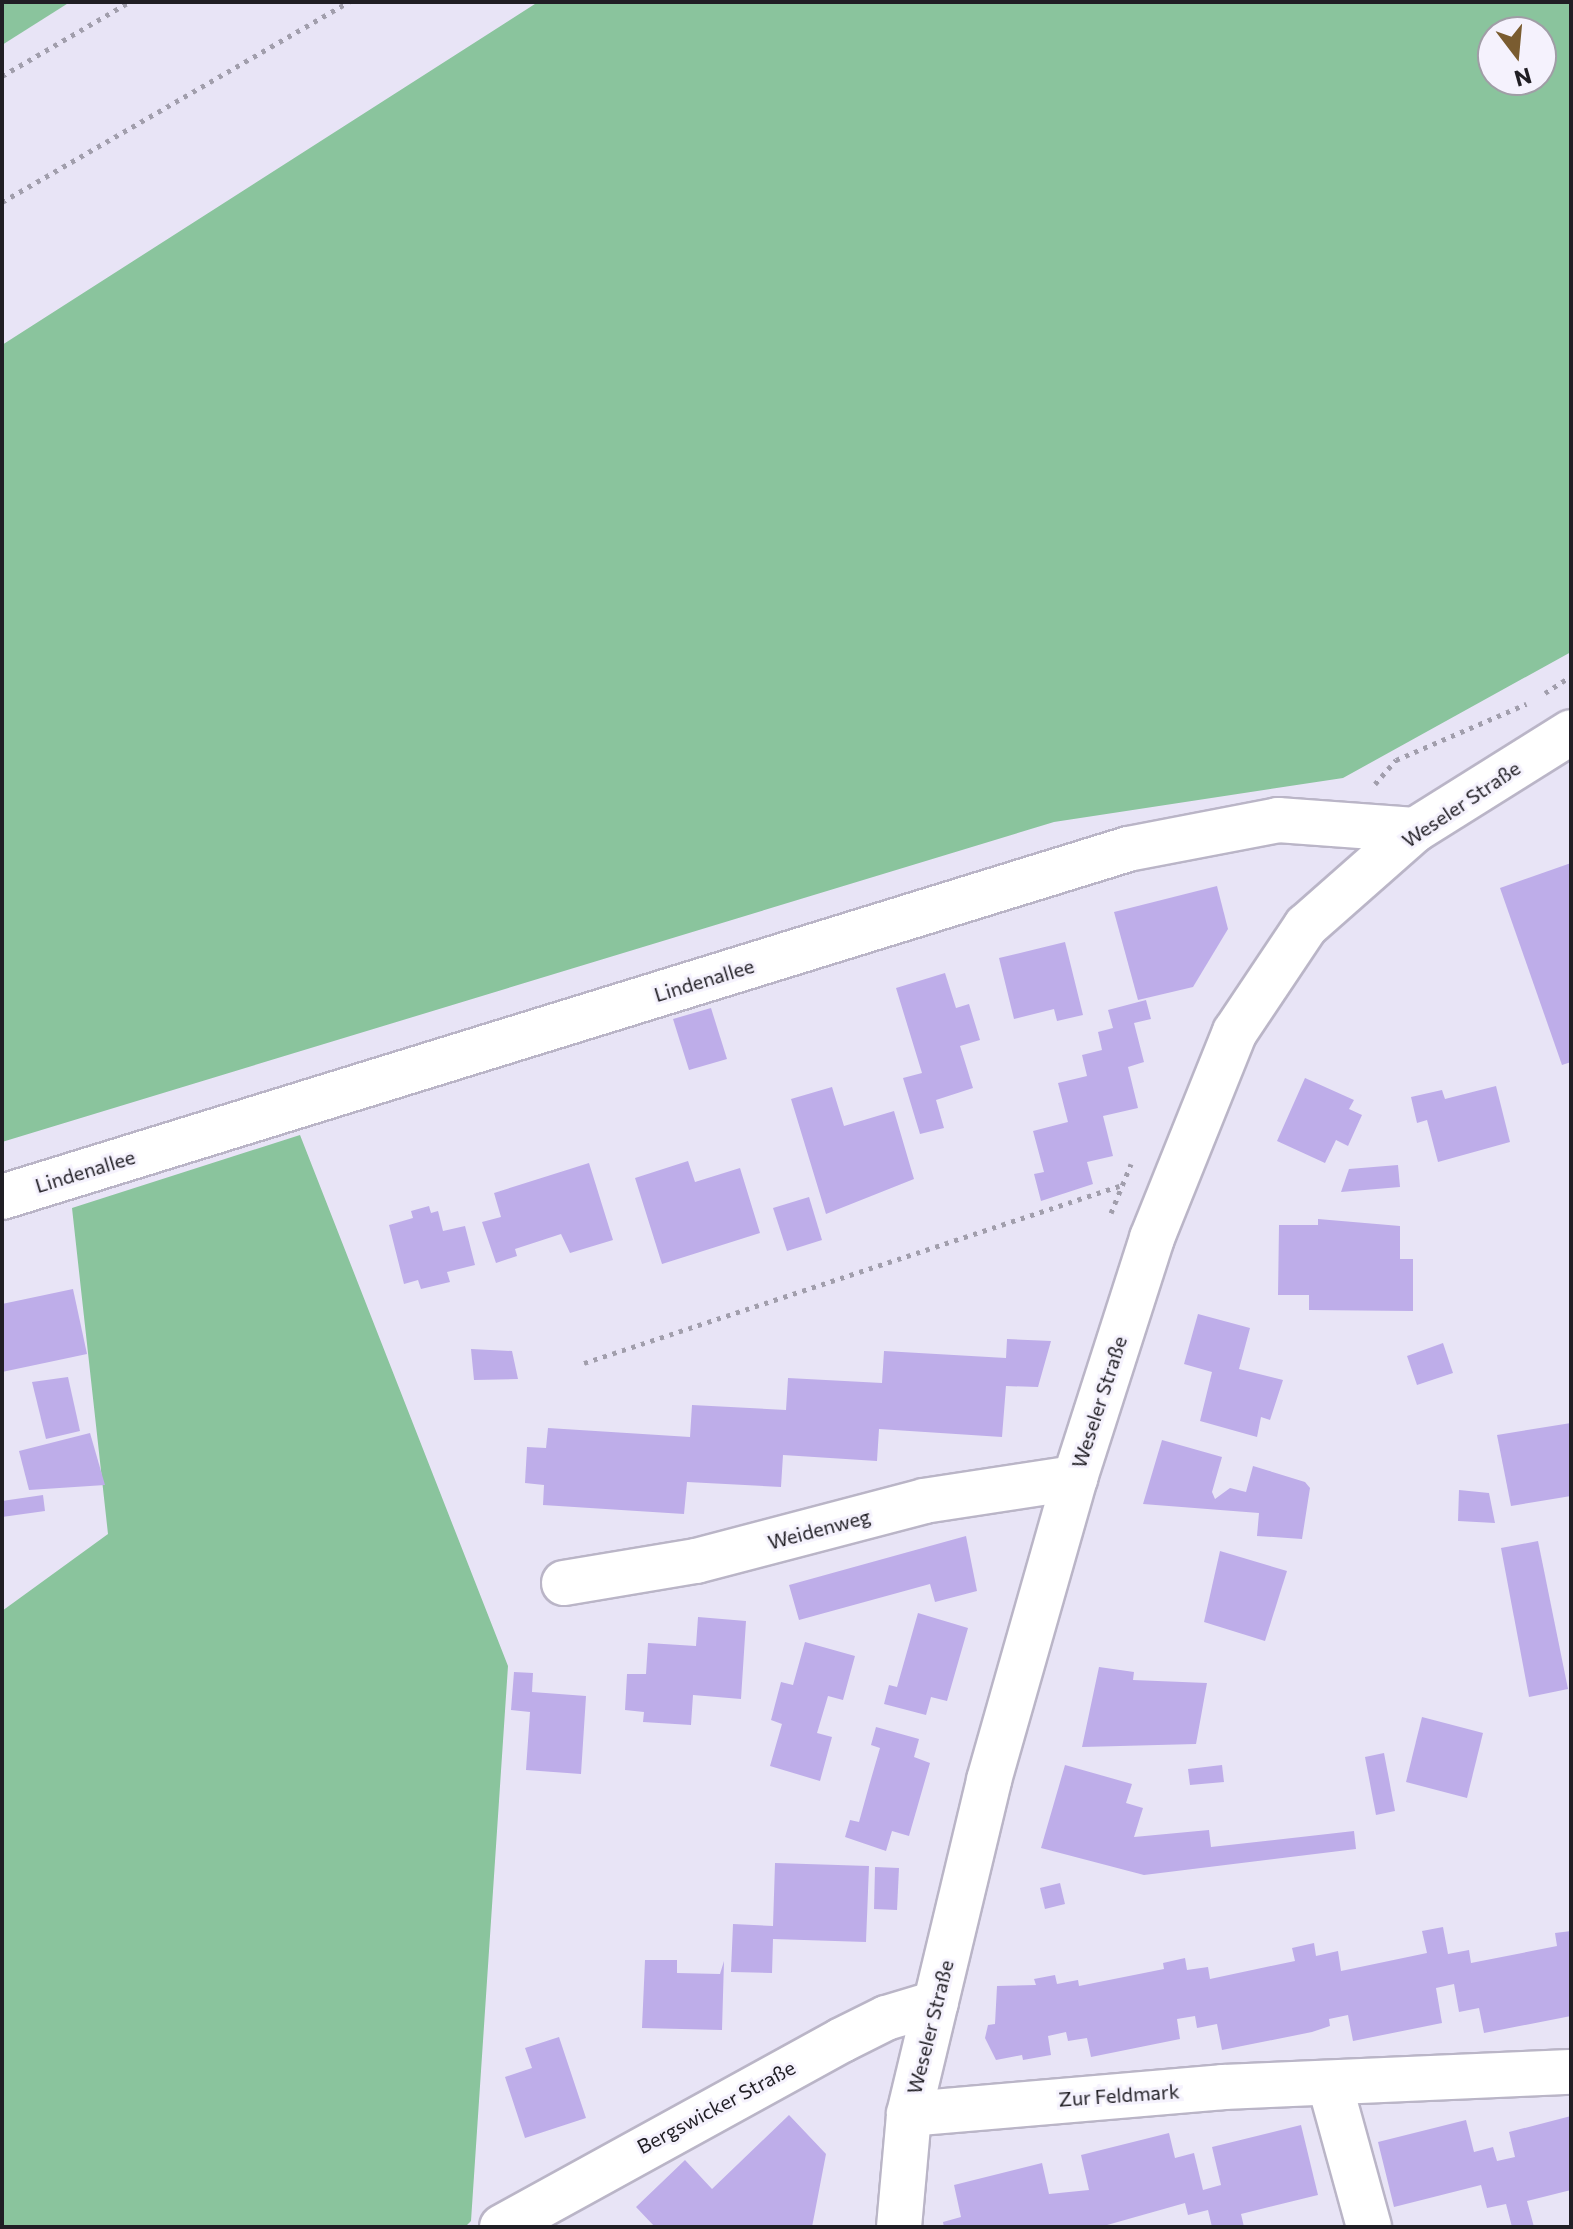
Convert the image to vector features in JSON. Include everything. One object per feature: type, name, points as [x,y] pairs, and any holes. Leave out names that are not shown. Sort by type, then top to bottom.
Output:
[{"type":"street","name":"Weseler Straße","points":[[899,2227],[909,2114],[989,1780],[1075,1478],[1152,1238],[1235,1032],[1306,926],[1415,830],[1571,732]]},
{"type":"street","name":"Lindenallee","points":[[2,1197],[1128,849],[1278,820],[1415,830]]},
{"type":"street","name":"Weidenweg","points":[[564,1583],[696,1561],[924,1501],[1075,1478]]},
{"type":"street","name":"Bergswicker Straße","points":[[502,2227],[853,2035],[886,2018],[936,2003]]},
{"type":"street","name":"Zur Feldmark","points":[[909,2114],[1207,2088],[1330,2085],[1571,2072]]},
{"type":"street","points":[[1330,2085],[1369,2227]]},
{"type":"path","points":[[2,76],[129,2]]},
{"type":"path","points":[[2,202],[349,2]]},
{"type":"path","points":[[1349,823],[1362,799],[1396,760],[1528,704],[1571,676]]},
{"type":"path","points":[[584,1363],[1119,1186]]},
{"type":"green space","points":[[2,2],[70,2],[2,45]]},
{"type":"green space","points":[[538,2],[1571,2],[1571,652],[1343,778],[1054,822],[2,1142],[2,345]]},
{"type":"green space","points":[[300,1135],[508,1666],[471,2221],[465,2227],[2,2227],[2,1611],[108,1534],[72,1208]]},
{"type":"building","points":[[1571,863],[1571,1062],[1562,1065],[1500,888]]},
{"type":"building","points":[[1217,886],[1228,929],[1193,987],[1138,1000],[1114,912]]},
{"type":"building","points":[[1065,942],[1083,1015],[1057,1021],[1054,1009],[1014,1019],[999,958]]},
{"type":"building","points":[[945,973],[956,1008],[969,1004],[980,1040],[960,1046],[973,1088],[936,1100],[944,1128],[920,1134],[903,1078],[922,1073],[896,988]]},
{"type":"building","points":[[1146,1000],[1151,1019],[1134,1023],[1144,1062],[1128,1067],[1138,1108],[1103,1116],[1113,1156],[1087,1162],[1093,1184],[1041,1201],[1034,1174],[1044,1172],[1033,1131],[1068,1122],[1058,1083],[1087,1076],[1082,1055],[1102,1050],[1098,1032],[1113,1028],[1108,1010]]},
{"type":"building","points":[[711,1008],[727,1059],[689,1070],[673,1019]]},
{"type":"building","points":[[1305,1078],[1354,1100],[1349,1109],[1362,1115],[1348,1146],[1336,1140],[1325,1163],[1277,1141]]},
{"type":"building","points":[[1496,1086],[1510,1142],[1438,1162],[1427,1120],[1417,1123],[1411,1097],[1442,1090],[1445,1099]]},
{"type":"building","points":[[832,1087],[844,1126],[894,1111],[914,1179],[826,1214],[791,1099]]},
{"type":"building","points":[[688,1161],[695,1182],[740,1168],[760,1233],[662,1264],[635,1178]]},
{"type":"building","points":[[589,1163],[613,1240],[570,1253],[561,1234],[515,1249],[517,1256],[496,1263],[482,1222],[501,1217],[494,1193]]},
{"type":"building","points":[[1398,1165],[1400,1187],[1341,1192],[1349,1169]]},
{"type":"building","points":[[809,1197],[822,1240],[787,1251],[773,1208]]},
{"type":"building","points":[[429,1206],[431,1213],[438,1211],[443,1231],[465,1226],[475,1265],[447,1272],[450,1282],[421,1289],[418,1280],[404,1284],[389,1225],[413,1218],[411,1211]]},
{"type":"building","points":[[1318,1219],[1400,1226],[1400,1259],[1413,1259],[1413,1311],[1309,1310],[1309,1295],[1278,1295],[1279,1225],[1318,1225]]},
{"type":"building","points":[[73,1289],[87,1354],[2,1372],[2,1304]]},
{"type":"building","points":[[1198,1314],[1250,1328],[1239,1369],[1283,1380],[1270,1420],[1261,1417],[1257,1437],[1200,1421],[1212,1372],[1184,1364]]},
{"type":"building","points":[[1007,1339],[1051,1341],[1038,1387],[1006,1386],[1002,1437],[879,1429],[877,1461],[783,1455],[781,1487],[687,1482],[684,1514],[543,1505],[544,1485],[525,1483],[527,1447],[546,1448],[548,1428],[690,1437],[692,1405],[786,1410],[788,1378],[882,1383],[884,1351],[1006,1358]]},
{"type":"building","points":[[1443,1343],[1453,1373],[1417,1385],[1407,1356]]},
{"type":"building","points":[[471,1349],[512,1351],[518,1379],[474,1380]]},
{"type":"building","points":[[68,1377],[80,1431],[46,1439],[32,1382]]},
{"type":"building","points":[[1571,1423],[1571,1496],[1511,1506],[1497,1435]]},
{"type":"building","points":[[90,1433],[105,1485],[29,1490],[19,1451]]},
{"type":"building","points":[[1162,1440],[1222,1457],[1212,1492],[1215,1499],[1230,1488],[1246,1492],[1253,1466],[1305,1482],[1310,1488],[1302,1539],[1257,1536],[1259,1513],[1143,1504]]},
{"type":"building","points":[[1459,1490],[1489,1493],[1495,1523],[1458,1521]]},
{"type":"building","points":[[43,1495],[45,1511],[2,1517],[2,1501]]},
{"type":"building","points":[[966,1536],[977,1591],[935,1602],[930,1584],[799,1620],[789,1585]]},
{"type":"building","points":[[1538,1541],[1568,1689],[1529,1697],[1501,1548]]},
{"type":"building","points":[[1220,1551],[1287,1571],[1265,1641],[1204,1622]]},
{"type":"building","points":[[918,1613],[968,1628],[947,1701],[931,1697],[926,1715],[884,1704],[889,1685],[897,1687]]},
{"type":"building","points":[[698,1617],[746,1621],[741,1699],[693,1695],[691,1725],[643,1722],[644,1712],[625,1710],[627,1674],[646,1674],[648,1643],[696,1646]]},
{"type":"building","points":[[805,1642],[855,1656],[843,1700],[828,1696],[817,1733],[832,1737],[820,1781],[770,1766],[782,1724],[771,1720],[781,1682],[793,1685]]},
{"type":"building","points":[[1099,1667],[1134,1672],[1133,1680],[1207,1683],[1196,1744],[1082,1747]]},
{"type":"building","points":[[514,1672],[533,1673],[532,1692],[586,1696],[581,1774],[526,1770],[530,1712],[511,1710]]},
{"type":"building","points":[[1422,1717],[1483,1733],[1467,1798],[1406,1782]]},
{"type":"building","points":[[876,1727],[919,1739],[914,1757],[930,1763],[909,1836],[892,1831],[886,1851],[845,1837],[850,1820],[859,1822],[880,1748],[871,1745]]},
{"type":"building","points":[[1384,1753],[1395,1811],[1376,1815],[1365,1757]]},
{"type":"building","points":[[1065,1765],[1132,1784],[1126,1803],[1143,1808],[1134,1837],[1209,1830],[1211,1847],[1354,1831],[1356,1849],[1144,1875],[1041,1848]]},
{"type":"building","points":[[1222,1765],[1224,1782],[1190,1785],[1188,1769]]},
{"type":"building","points":[[775,1863],[869,1866],[866,1942],[773,1939],[772,1973],[731,1972],[733,1924],[773,1926]]},
{"type":"building","points":[[875,1867],[899,1868],[897,1910],[874,1909]]},
{"type":"building","points":[[1060,1883],[1065,1904],[1045,1909],[1040,1888]]},
{"type":"building","points":[[1443,1927],[1448,1954],[1469,1950],[1471,1963],[1557,1946],[1555,1933],[1571,1931],[1571,2016],[1484,2033],[1479,2008],[1459,2012],[1454,1984],[1436,1988],[1442,2023],[1353,2041],[1348,2015],[1329,2019],[1330,2026],[1312,2032],[1222,2050],[1217,2024],[1197,2028],[1195,2016],[1177,2019],[1180,2039],[1091,2057],[1087,2038],[1068,2041],[1066,2032],[1048,2036],[1051,2055],[1023,2060],[1022,2055],[996,2060],[985,2038],[988,2025],[995,2024],[997,1986],[1036,1985],[1034,1979],[1055,1975],[1057,1984],[1078,1980],[1079,1986],[1164,1969],[1163,1963],[1185,1958],[1187,1970],[1208,1967],[1210,1979],[1295,1961],[1292,1948],[1314,1943],[1316,1956],[1338,1951],[1341,1971],[1427,1953],[1422,1931]]},
{"type":"building","points":[[645,1960],[677,1960],[677,1973],[720,1974],[724,1961],[722,2030],[642,2028]]},
{"type":"building","points":[[559,2037],[586,2118],[525,2138],[505,2077],[532,2068],[525,2048]]},
{"type":"building","points":[[789,2115],[826,2154],[812,2227],[655,2227],[636,2207],[685,2160],[712,2189]]},
{"type":"building","points":[[1571,2116],[1571,2190],[1527,2201],[1534,2227],[1512,2227],[1506,2204],[1487,2208],[1481,2185],[1394,2207],[1378,2142],[1466,2120],[1474,2152],[1493,2147],[1497,2161],[1515,2157],[1509,2132]]},
{"type":"building","points":[[1301,2125],[1318,2195],[1241,2214],[1244,2227],[1212,2227],[1208,2210],[1188,2215],[1185,2203],[1100,2227],[944,2227],[943,2222],[961,2217],[954,2185],[1042,2163],[1049,2194],[1089,2190],[1081,2155],[1169,2133],[1175,2158],[1194,2153],[1203,2190],[1221,2185],[1212,2147]]}]
